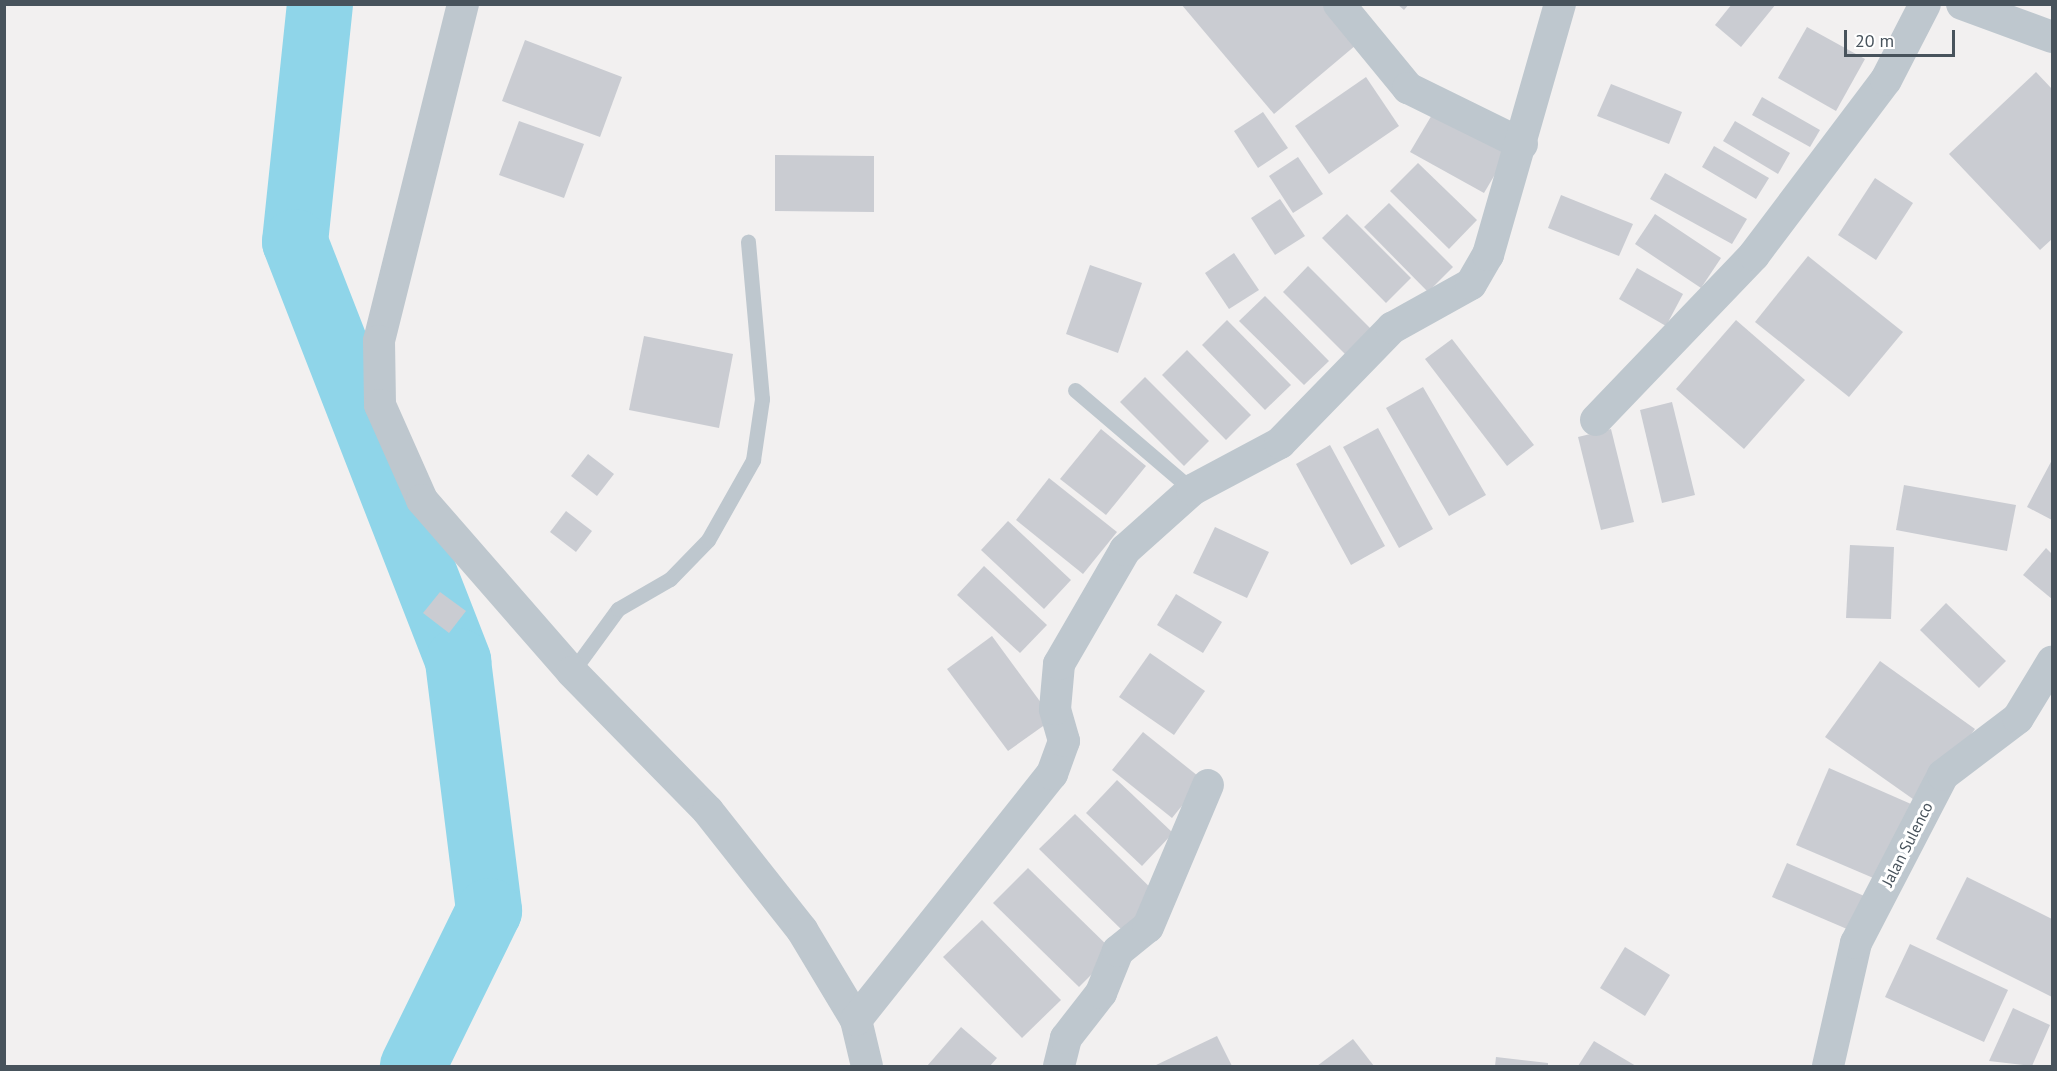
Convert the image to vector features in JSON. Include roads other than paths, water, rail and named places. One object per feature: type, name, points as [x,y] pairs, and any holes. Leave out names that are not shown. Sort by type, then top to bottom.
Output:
[{"type":"street","points":[[463,4],[378,341],[381,405],[422,500],[572,672],[708,811],[802,930],[856,1020],[867,1066]]},
{"type":"street","points":[[1339,4],[1408,88],[1522,144]]},
{"type":"street","points":[[856,1020],[1052,774],[1064,741],[1055,709],[1059,663],[1081,618],[1125,550],[1192,490],[1280,443],[1392,328],[1472,284],[1488,255],[1522,144],[1560,4]]},
{"type":"street","points":[[1596,420],[1754,255],[1886,80],[1925,4]]},
{"type":"street","points":[[1962,4],[2052,37]]},
{"type":"street","name":"Jalan Sulenco","points":[[1828,1066],[1856,943],[1943,775],[2018,718],[2052,662]]},
{"type":"street","points":[[1059,1066],[1066,1038],[1101,993],[1118,951],[1148,927],[1208,785]]},
{"type":"lane","points":[[572,672],[618,609],[670,579],[708,540],[753,460],[762,399],[748,242]]},
{"type":"lane","points":[[1075,390],[1192,490]]},
{"type":"waterway","points":[[320,4],[295,242],[458,661],[489,911],[413,1066]]}]
